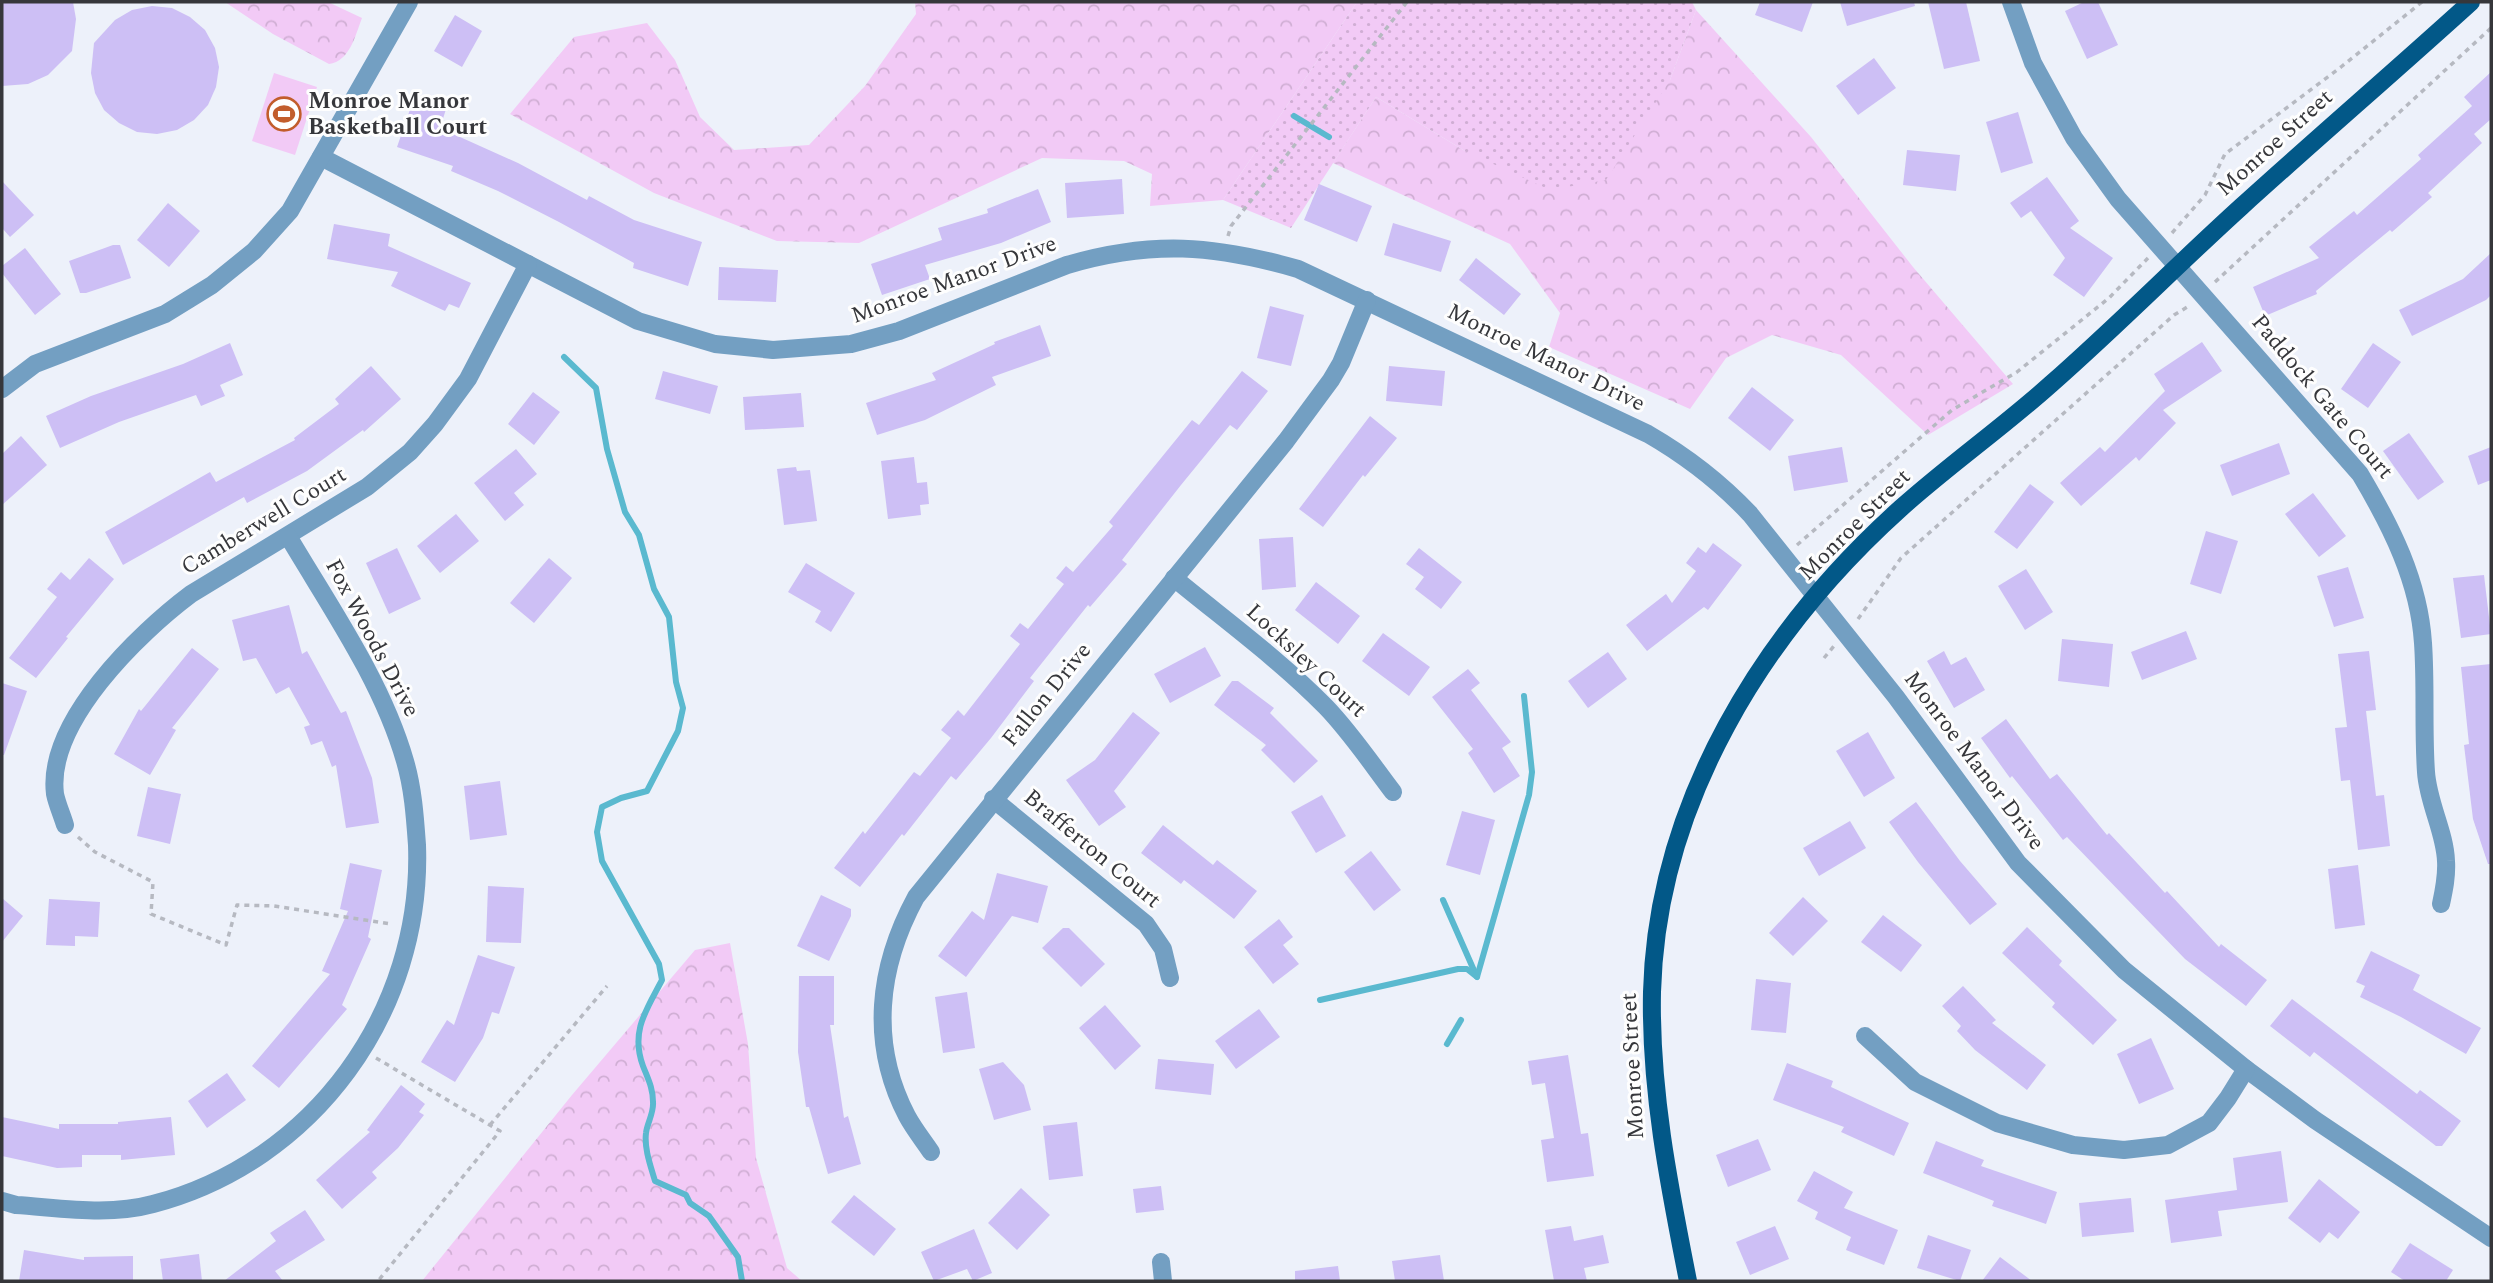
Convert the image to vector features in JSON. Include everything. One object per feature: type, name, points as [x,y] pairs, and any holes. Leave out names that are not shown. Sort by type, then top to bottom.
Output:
[{"type":"main road","name":"Monroe Street","points":[[1688,1281],[1667,1175],[1656,1089],[1652,994],[1655,947],[1671,859],[1684,820],[1713,749],[1751,684],[1816,596],[1900,509],[2007,423],[2178,265],[2471,2]]},
{"type":"street","points":[[5,380],[35,364],[165,314],[212,285],[254,251],[290,211],[408,2]]},
{"type":"street","name":"Paddock Gate Court","points":[[2011,2],[2033,63],[2074,138],[2118,199],[2360,474],[2384,514],[2404,558],[2415,596],[2423,642],[2426,774],[2446,859],[2446,881],[2441,904]]},
{"type":"street","name":"Monroe Manor Drive","points":[[321,157],[638,321],[715,344],[793,350],[851,344],[899,331],[1067,265],[1094,257],[1146,249],[1198,248],[1249,255],[1298,269],[1648,434],[1681,453],[1734,496],[1896,697],[2018,863],[2124,970],[2246,1069],[2315,1120],[2491,1238]]},
{"type":"street","name":"Camberwell Court","points":[[65,825],[55,793],[58,760],[72,727],[103,678],[123,653],[167,612],[191,594],[367,487],[410,452],[435,424],[468,379],[528,264]]},
{"type":"street","name":"Fallon Drive","points":[[931,1152],[907,1116],[891,1075],[883,1025],[886,973],[893,946],[916,897],[1286,441],[1341,363],[1367,300]]},
{"type":"street","name":"Fox Woods Drive","points":[[2,1201],[16,1205],[115,1211],[152,1205],[207,1187],[256,1161],[287,1138],[338,1085],[362,1050],[393,991],[410,927],[418,867],[415,814],[406,762],[389,713],[373,681],[288,536]]},
{"type":"street","name":"Locksley Court","points":[[1174,578],[1286,669],[1326,707],[1350,733],[1393,792]]},
{"type":"street","name":"Brafferton Court","points":[[993,799],[1146,924],[1163,949],[1170,978]]},
{"type":"street","points":[[1865,1036],[1915,1082],[1997,1124],[2073,1145],[2124,1150],[2168,1146],[2209,1123],[2246,1069]]},
{"type":"street","points":[[1161,1262],[1163,1281]]},
{"type":"path","points":[[1225,252],[1231,226],[1407,2]]},
{"type":"path","points":[[1784,556],[1952,410],[2017,372],[2109,298],[2205,195],[2225,154],[2422,2]]},
{"type":"path","points":[[1824,658],[1864,612],[1901,558],[2174,315],[2203,293],[2491,28]]},
{"type":"path","points":[[65,825],[95,852],[153,882],[151,914],[226,945],[237,905],[274,906],[410,927]]},
{"type":"path","points":[[490,1125],[607,986]]},
{"type":"path","points":[[362,1050],[499,1131],[378,1281]]},
{"type":"green space","points":[[225,2],[328,2],[362,18],[347,53],[329,64],[273,34]]},
{"type":"green space","points":[[915,2],[1357,2],[1223,200],[1150,206],[1152,174],[1124,161],[1042,158],[859,243],[777,241],[654,193],[510,114],[574,37],[647,23],[675,60],[700,117],[734,150],[809,145],[865,86],[916,14]]},
{"type":"green space","points":[[1357,2],[1692,2],[1696,10],[1670,80],[1606,180],[1550,190],[1465,151],[1376,97],[1291,228],[1223,200]]},
{"type":"green space","points":[[1696,10],[1811,137],[1913,267],[2013,384],[1928,435],[1841,355],[1772,335],[1726,358],[1690,409],[1549,347],[1560,313],[1510,244],[1333,163],[1376,97],[1465,151],[1670,80]]},
{"type":"green space","name":"Monroe Manor Basketball Court","points":[[274,73],[317,87],[295,155],[252,141]]},
{"type":"green space","points":[[730,943],[748,1044],[756,1158],[787,1268],[802,1281],[422,1281],[572,1095],[695,950]]},
{"type":"building","points":[[2,2],[73,2],[76,19],[72,51],[48,75],[28,84],[2,86]]},
{"type":"building","points":[[1760,2],[1813,2],[1802,32],[1755,15]]},
{"type":"building","points":[[1840,2],[1914,2],[1915,6],[1847,26]]},
{"type":"building","points":[[1928,2],[1966,2],[1980,61],[1944,69]]},
{"type":"building","points":[[2084,2],[2098,2],[2118,45],[2087,59],[2065,11]]},
{"type":"building","points":[[152,6],[172,8],[190,17],[205,30],[215,48],[219,67],[216,87],[208,105],[194,120],[177,130],[157,134],[137,132],[119,123],[104,110],[95,93],[91,73],[94,43],[115,20],[132,10]]},
{"type":"building","points":[[455,15],[482,31],[462,67],[434,51]]},
{"type":"building","points":[[1874,58],[1896,88],[1858,115],[1836,86]]},
{"type":"building","points":[[2491,72],[2491,119],[2474,134],[2482,143],[2428,193],[2432,197],[2316,291],[2317,294],[2265,316],[2253,287],[2319,258],[2309,247],[2354,211],[2357,215],[2421,159],[2418,155],[2472,106],[2464,97]]},
{"type":"building","points":[[415,95],[447,106],[440,128],[518,163],[587,200],[589,196],[634,220],[702,242],[688,286],[633,268],[634,263],[559,222],[451,171],[453,166],[397,147]]},
{"type":"building","points":[[2018,112],[2033,163],[2001,173],[1986,122]]},
{"type":"building","points":[[1907,150],[1960,155],[1956,191],[1903,185]]},
{"type":"building","points":[[2047,177],[2079,221],[2070,228],[2113,258],[2084,297],[2053,275],[2065,258],[2031,211],[2021,218],[2010,203]]},
{"type":"building","points":[[1122,179],[1124,214],[1067,218],[1065,183]]},
{"type":"building","points":[[2,181],[34,215],[10,237],[2,228]]},
{"type":"building","points":[[1319,184],[1372,206],[1357,242],[1304,220]]},
{"type":"building","points":[[1038,189],[1051,222],[1001,243],[925,265],[930,279],[882,295],[871,264],[942,240],[938,228],[988,213],[987,209]]},
{"type":"building","points":[[168,203],[200,231],[169,267],[137,240]]},
{"type":"building","points":[[1393,223],[1451,241],[1441,272],[1384,255]]},
{"type":"building","points":[[334,224],[390,234],[388,246],[471,283],[459,308],[449,304],[445,311],[391,286],[398,272],[327,259]]},
{"type":"building","points":[[120,245],[131,278],[80,293],[69,261]]},
{"type":"building","points":[[25,248],[61,294],[35,315],[2,273],[2,266]]},
{"type":"building","points":[[2491,253],[2491,295],[2486,300],[2412,336],[2399,310],[2463,279]]},
{"type":"building","points":[[1476,258],[1521,294],[1504,315],[1459,280]]},
{"type":"building","points":[[719,267],[778,270],[776,302],[718,300]]},
{"type":"building","points":[[1270,306],[1304,315],[1291,366],[1257,358]]},
{"type":"building","points":[[1040,325],[1051,356],[992,377],[996,385],[925,420],[877,435],[866,403],[936,380],[932,373],[995,344],[994,342]]},
{"type":"building","points":[[2202,342],[2222,371],[2163,410],[2176,423],[2139,461],[2136,457],[2081,506],[2060,483],[2100,447],[2105,452],[2165,391],[2154,374]]},
{"type":"building","points":[[230,343],[243,375],[220,385],[225,396],[201,406],[196,395],[119,422],[60,448],[46,416],[91,396],[183,364]]},
{"type":"building","points":[[2373,343],[2401,362],[2368,408],[2341,389]]},
{"type":"building","points":[[371,366],[401,399],[364,432],[363,430],[307,471],[247,503],[244,497],[123,565],[105,532],[210,472],[216,482],[295,440],[294,438],[339,404],[335,399]]},
{"type":"building","points":[[1389,366],[1445,371],[1442,406],[1386,401]]},
{"type":"building","points":[[663,371],[718,386],[710,414],[655,399]]},
{"type":"building","points":[[1242,371],[1268,391],[1237,430],[1230,425],[1181,485],[1122,560],[1127,564],[1090,607],[1088,605],[1030,678],[1034,681],[991,738],[956,780],[951,776],[860,887],[834,868],[914,772],[920,776],[951,738],[941,730],[958,710],[964,716],[1020,644],[1010,636],[1020,623],[1028,629],[1064,584],[1056,578],[1066,566],[1073,572],[1113,526],[1109,522],[1192,420],[1199,425]]},
{"type":"building","points":[[1752,387],[1794,420],[1770,451],[1728,418]]},
{"type":"building","points":[[533,392],[560,412],[534,445],[508,424]]},
{"type":"building","points":[[801,393],[804,427],[745,430],[743,397]]},
{"type":"building","points":[[1370,416],[1397,438],[1365,477],[1363,475],[1323,527],[1299,509]]},
{"type":"building","points":[[2409,433],[2444,482],[2418,500],[2383,451]]},
{"type":"building","points":[[21,436],[47,465],[2,505],[2,454]]},
{"type":"building","points":[[2279,443],[2290,474],[2232,496],[2220,465]]},
{"type":"building","points":[[1842,447],[1848,482],[1794,491],[1788,456]]},
{"type":"building","points":[[2491,447],[2491,480],[2478,485],[2468,456]]},
{"type":"building","points":[[516,449],[537,474],[514,493],[524,505],[505,521],[474,483]]},
{"type":"building","points":[[914,457],[917,483],[927,482],[929,504],[920,505],[921,515],[888,519],[881,461]]},
{"type":"building","points":[[796,467],[797,471],[810,470],[817,521],[784,525],[777,469]]},
{"type":"building","points":[[2030,484],[2054,502],[2017,549],[1994,532]]},
{"type":"building","points":[[2313,493],[2346,536],[2319,557],[2285,514]]},
{"type":"building","points":[[456,514],[479,541],[440,573],[417,546]]},
{"type":"building","points":[[2206,531],[2238,541],[2221,594],[2190,584]]},
{"type":"building","points":[[1293,537],[1296,587],[1262,590],[1259,539]]},
{"type":"building","points":[[1713,543],[1742,565],[1708,610],[1704,607],[1647,651],[1626,625],[1666,594],[1672,603],[1696,571],[1686,563],[1698,547],[1706,553]]},
{"type":"building","points":[[397,548],[421,599],[389,614],[366,563]]},
{"type":"building","points":[[1419,548],[1462,582],[1441,609],[1415,589],[1424,577],[1406,564]]},
{"type":"building","points":[[89,558],[114,579],[36,678],[9,658],[57,597],[47,589],[61,572],[70,580]]},
{"type":"building","points":[[549,558],[572,578],[534,623],[510,603]]},
{"type":"building","points":[[806,563],[855,593],[831,632],[815,622],[821,611],[788,592]]},
{"type":"building","points":[[2348,567],[2364,618],[2334,627],[2317,576]]},
{"type":"building","points":[[2026,569],[2053,612],[2025,630],[1998,586]]},
{"type":"building","points":[[2484,575],[2491,634],[2461,638],[2453,578]]},
{"type":"building","points":[[1316,582],[1360,616],[1338,644],[1295,610]]},
{"type":"building","points":[[289,605],[302,654],[307,651],[341,713],[346,711],[372,778],[379,823],[346,828],[336,765],[332,767],[322,741],[311,745],[304,727],[310,725],[289,687],[276,694],[256,658],[243,661],[232,620]]},
{"type":"building","points":[[2186,631],[2197,659],[2142,680],[2131,652]]},
{"type":"building","points":[[1383,633],[1430,667],[1409,696],[1362,661]]},
{"type":"building","points":[[2062,639],[2113,644],[2109,687],[2058,681]]},
{"type":"building","points":[[1205,647],[1221,676],[1170,703],[1154,674]]},
{"type":"building","points":[[192,648],[219,669],[172,728],[176,730],[150,775],[114,754],[139,709],[141,711]]},
{"type":"building","points":[[1944,651],[1951,665],[1966,657],[1985,690],[1954,708],[1927,661]]},
{"type":"building","points":[[2369,651],[2376,710],[2366,711],[2376,796],[2384,795],[2390,846],[2358,850],[2350,780],[2341,781],[2335,728],[2347,727],[2338,654]]},
{"type":"building","points":[[1608,652],[1627,679],[1588,708],[1568,681]]},
{"type":"building","points":[[2491,664],[2491,864],[2488,864],[2473,819],[2464,745],[2469,744],[2461,667]]},
{"type":"building","points":[[1468,669],[1480,683],[1471,690],[1511,742],[1502,748],[1520,776],[1494,793],[1468,753],[1473,749],[1432,697]]},
{"type":"building","points":[[1232,681],[1238,681],[1274,708],[1270,713],[1318,761],[1294,783],[1261,750],[1266,745],[1214,705]]},
{"type":"building","points":[[2,683],[27,691],[4,755],[2,755]]},
{"type":"building","points":[[1133,712],[1160,733],[1114,791],[1126,807],[1099,826],[1066,780],[1095,760]]},
{"type":"building","points":[[2006,719],[2050,779],[2057,774],[2107,835],[2109,833],[2219,947],[2221,944],[2267,980],[2246,1006],[2185,959],[2067,837],[2063,840],[2012,776],[2010,778],[1981,738]]},
{"type":"building","points":[[1868,732],[1895,778],[1864,797],[1836,751]]},
{"type":"building","points":[[500,781],[507,835],[470,840],[464,786]]},
{"type":"building","points":[[148,787],[181,794],[170,844],[137,836]]},
{"type":"building","points":[[1322,795],[1346,836],[1316,853],[1291,812]]},
{"type":"building","points":[[1916,802],[1960,861],[1997,904],[1970,925],[1889,822]]},
{"type":"building","points":[[1462,811],[1495,820],[1480,875],[1446,865]]},
{"type":"building","points":[[1850,821],[1866,848],[1819,876],[1803,848]]},
{"type":"building","points":[[1163,825],[1213,865],[1217,860],[1257,891],[1234,919],[1184,880],[1181,884],[1141,853]]},
{"type":"building","points":[[1371,851],[1401,890],[1374,911],[1344,872]]},
{"type":"building","points":[[350,863],[382,870],[368,937],[371,939],[342,1005],[347,1009],[279,1088],[252,1066],[330,974],[322,971],[348,911],[340,909]]},
{"type":"building","points":[[2358,865],[2365,925],[2335,929],[2328,869]]},
{"type":"building","points":[[997,873],[1048,886],[1038,923],[1012,916],[966,977],[938,956],[972,911],[984,920]]},
{"type":"building","points":[[488,886],[524,888],[521,943],[486,942]]},
{"type":"building","points":[[821,895],[851,909],[851,916],[829,961],[797,946]]},
{"type":"building","points":[[1803,897],[1828,921],[1793,956],[1769,933]]},
{"type":"building","points":[[2,898],[23,916],[2,942]]},
{"type":"building","points":[[49,899],[100,902],[98,937],[75,936],[75,946],[46,945]]},
{"type":"building","points":[[1883,915],[1922,945],[1901,972],[1861,942]]},
{"type":"building","points":[[1279,919],[1293,937],[1283,945],[1299,964],[1273,984],[1244,947]]},
{"type":"building","points":[[2027,927],[2062,961],[2059,965],[2117,1020],[2093,1045],[2052,1007],[2055,1003],[2002,953]]},
{"type":"building","points":[[1063,928],[1069,928],[1105,964],[1081,987],[1042,948]]},
{"type":"building","points":[[2371,951],[2420,975],[2413,990],[2481,1028],[2466,1054],[2360,997],[2365,986],[2356,982]]},
{"type":"building","points":[[478,955],[515,967],[499,1014],[492,1012],[483,1038],[455,1082],[421,1062],[447,1020],[454,1025]]},
{"type":"building","points":[[799,976],[834,976],[834,1025],[830,1025],[844,1118],[848,1116],[861,1164],[828,1174],[809,1107],[806,1107],[798,1052]]},
{"type":"building","points":[[1756,979],[1791,983],[1786,1033],[1751,1030]]},
{"type":"building","points":[[1963,986],[1996,1020],[1992,1023],[2046,1065],[2027,1090],[1975,1050],[1957,1031],[1961,1026],[1942,1006]]},
{"type":"building","points":[[967,992],[975,1048],[943,1053],[935,997]]},
{"type":"building","points":[[2292,999],[2417,1094],[2420,1090],[2461,1121],[2442,1146],[2436,1146],[2314,1052],[2310,1057],[2270,1026]]},
{"type":"building","points":[[1105,1005],[1141,1046],[1115,1070],[1079,1028]]},
{"type":"building","points":[[1259,1009],[1280,1037],[1236,1069],[1215,1041]]},
{"type":"building","points":[[2151,1038],[2174,1089],[2139,1104],[2117,1054]]},
{"type":"building","points":[[1568,1055],[1581,1134],[1588,1133],[1594,1176],[1547,1182],[1541,1140],[1554,1138],[1545,1083],[1532,1085],[1528,1061]]},
{"type":"building","points":[[1158,1059],[1214,1064],[1211,1095],[1155,1089]]},
{"type":"building","points":[[1003,1062],[1024,1085],[1031,1110],[994,1120],[979,1069]]},
{"type":"building","points":[[1787,1063],[1833,1081],[1831,1087],[1909,1123],[1894,1156],[1841,1132],[1844,1127],[1773,1100]]},
{"type":"building","points":[[227,1073],[246,1100],[207,1128],[188,1101]]},
{"type":"building","points":[[401,1085],[425,1104],[419,1112],[424,1115],[398,1148],[372,1172],[377,1178],[342,1209],[316,1180],[370,1132],[367,1130]]},
{"type":"building","points":[[2,1117],[59,1129],[59,1124],[118,1124],[171,1117],[175,1155],[121,1160],[121,1155],[82,1155],[82,1167],[57,1168],[2,1156]]},
{"type":"building","points":[[1077,1122],[1083,1176],[1049,1180],[1043,1126]]},
{"type":"building","points":[[1758,1139],[1771,1170],[1728,1187],[1716,1155]]},
{"type":"building","points":[[1936,1141],[1984,1160],[1981,1166],[2057,1192],[2046,1224],[1992,1206],[1994,1201],[1923,1173]]},
{"type":"building","points":[[2281,1151],[2288,1202],[2218,1211],[2222,1236],[2171,1243],[2165,1200],[2237,1190],[2233,1158]]},
{"type":"building","points":[[1814,1171],[1853,1192],[1844,1208],[1898,1230],[1884,1265],[1846,1250],[1851,1237],[1815,1219],[1818,1212],[1797,1201]]},
{"type":"building","points":[[2319,1179],[2360,1212],[2338,1239],[2329,1232],[2320,1243],[2288,1218]]},
{"type":"building","points":[[1161,1186],[1164,1210],[1136,1213],[1133,1189]]},
{"type":"building","points":[[1021,1188],[1050,1215],[1017,1250],[988,1223]]},
{"type":"building","points":[[854,1195],[896,1229],[874,1256],[831,1222]]},
{"type":"building","points":[[2131,1198],[2134,1232],[2082,1237],[2079,1203]]},
{"type":"building","points":[[305,1210],[325,1240],[275,1271],[283,1281],[224,1281],[276,1241],[270,1233]]},
{"type":"building","points":[[1571,1226],[1574,1241],[1603,1235],[1609,1263],[1584,1268],[1587,1281],[1554,1281],[1545,1230]]},
{"type":"building","points":[[1775,1226],[1789,1259],[1750,1275],[1736,1242]]},
{"type":"building","points":[[974,1229],[992,1273],[973,1281],[967,1269],[934,1281],[921,1252]]},
{"type":"building","points":[[1928,1235],[1971,1250],[1960,1281],[1917,1268]]},
{"type":"building","points":[[2410,1243],[2453,1270],[2446,1281],[2405,1281],[2391,1272]]},
{"type":"building","points":[[24,1250],[84,1260],[84,1257],[133,1256],[133,1281],[19,1281]]},
{"type":"building","points":[[199,1254],[202,1281],[163,1281],[160,1259]]},
{"type":"building","points":[[1440,1255],[1444,1281],[1395,1281],[1392,1261]]},
{"type":"building","points":[[2000,1257],[2032,1281],[1982,1281]]},
{"type":"building","points":[[1338,1266],[1340,1281],[1295,1281],[1295,1271]]},
{"type":"waterway","points":[[1294,116],[1329,137]]},
{"type":"waterway","points":[[564,357],[596,388],[607,449],[625,512],[639,535],[654,589],[669,617],[676,682],[683,708],[678,731],[647,791],[621,798],[602,807],[597,832],[602,861],[659,964],[662,980],[642,1021],[638,1042],[653,1097],[646,1133],[647,1152],[655,1181],[686,1195],[690,1203],[709,1216],[738,1257],[742,1281]]},
{"type":"waterway","points":[[1477,977],[1529,795],[1532,772],[1524,696]]},
{"type":"waterway","points":[[1443,900],[1476,975]]},
{"type":"waterway","points":[[1320,1000],[1458,969],[1467,969],[1477,977]]},
{"type":"waterway","points":[[1447,1044],[1461,1020]]},
{"type":"place","name":"Monroe Manor Basketball Court","points":[[284,114]]}]
